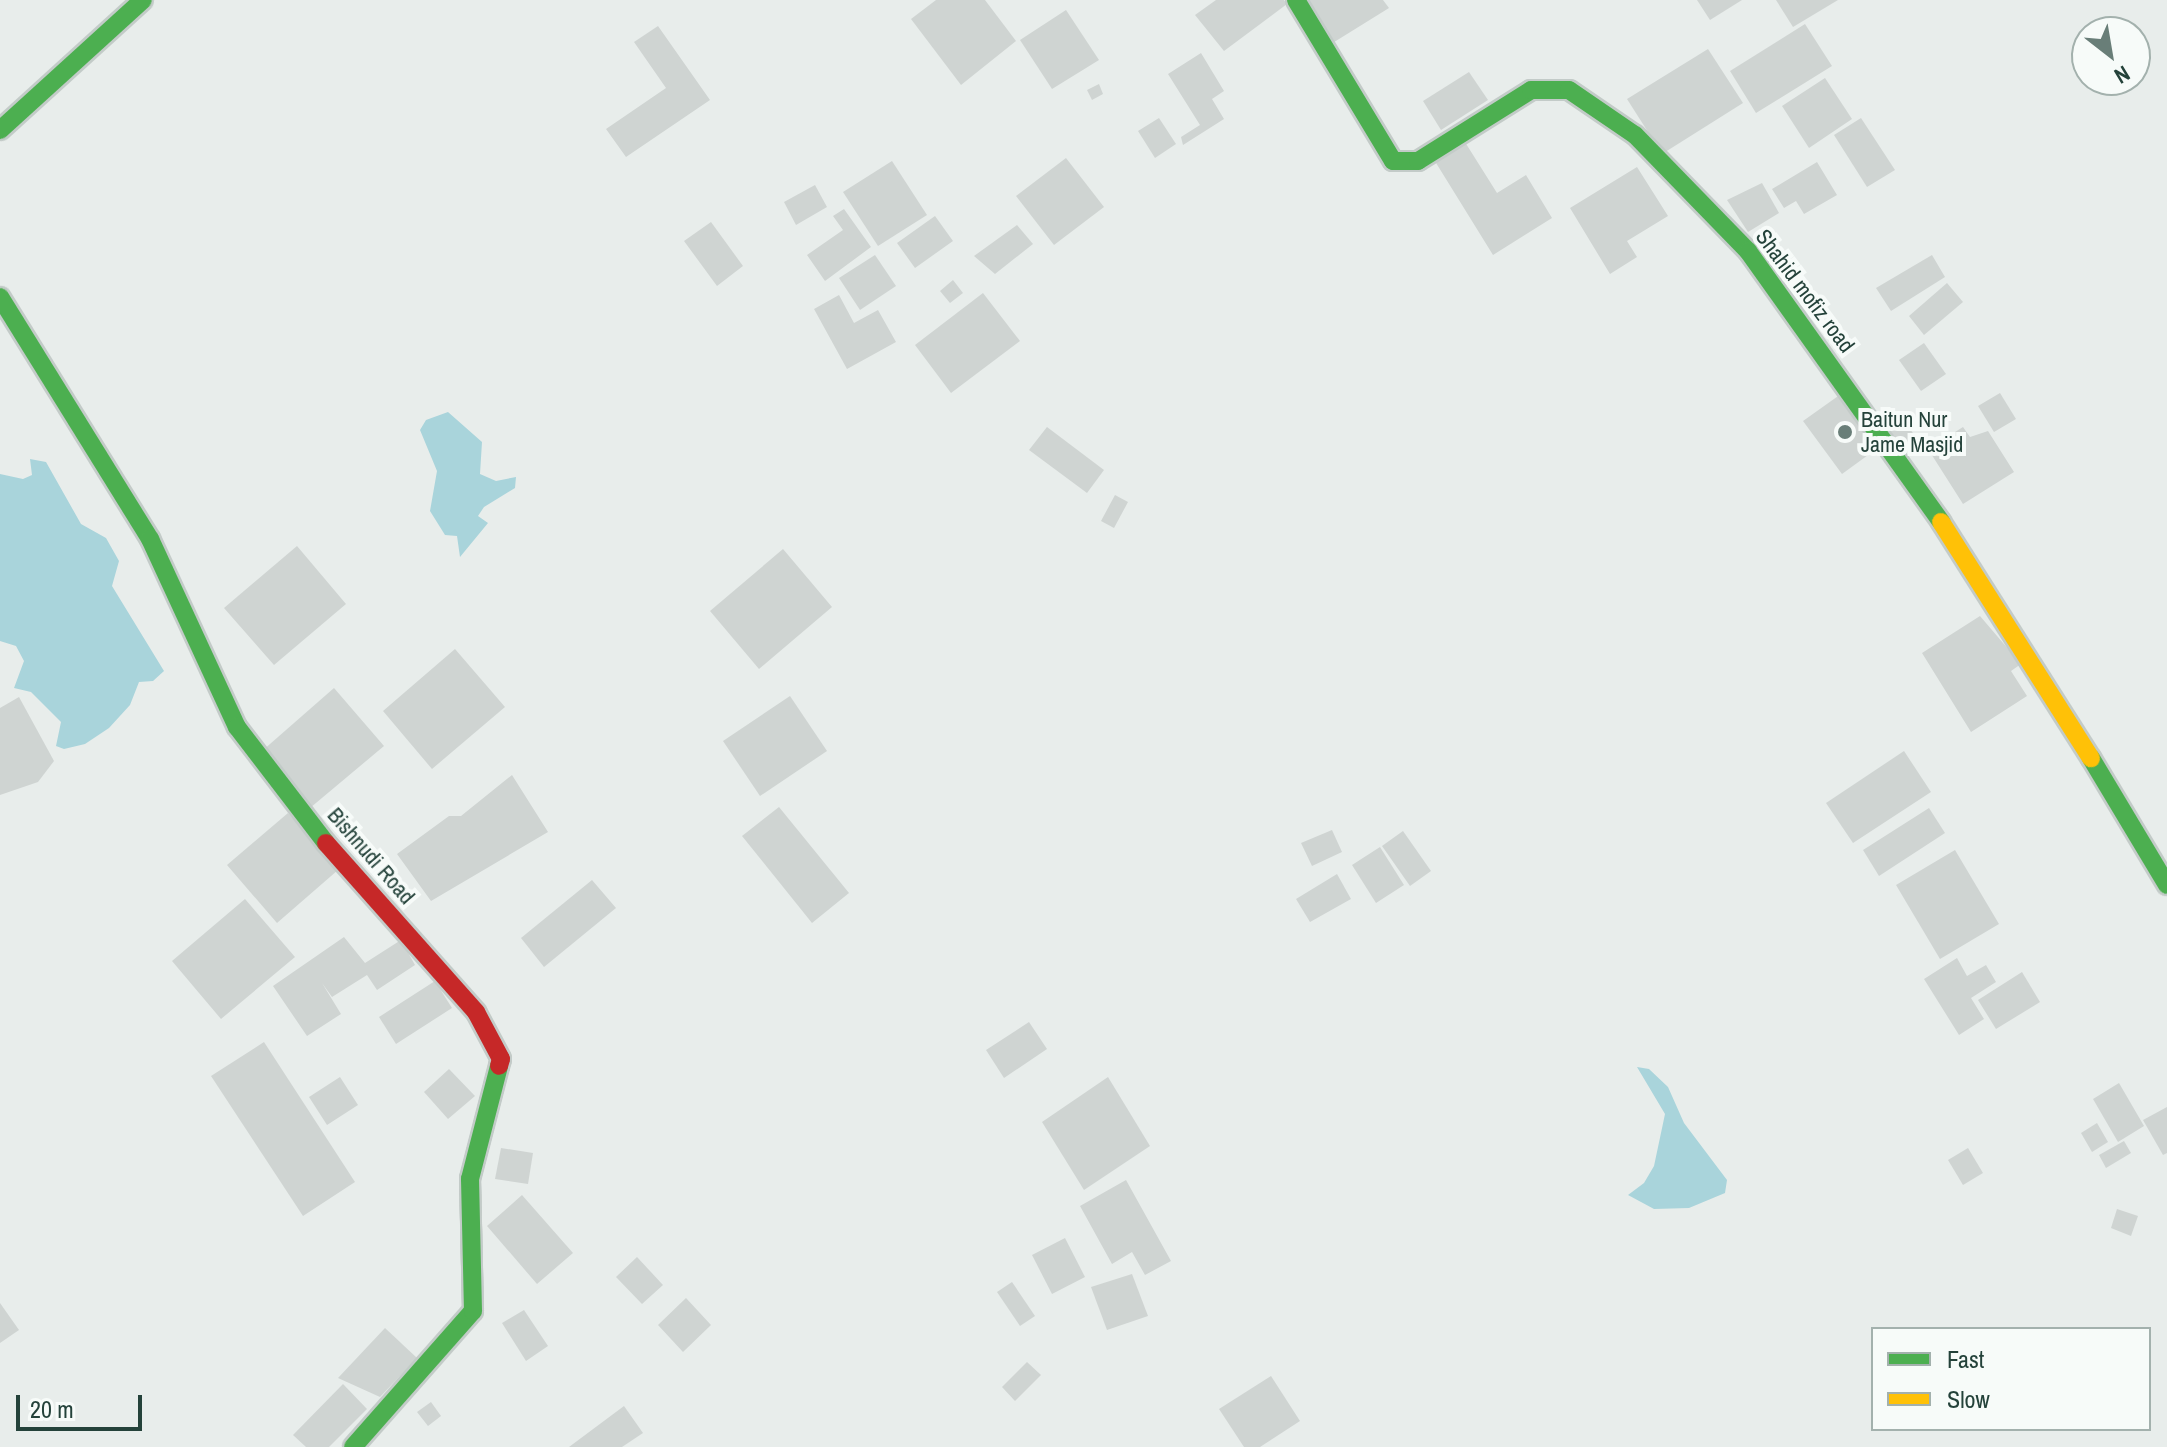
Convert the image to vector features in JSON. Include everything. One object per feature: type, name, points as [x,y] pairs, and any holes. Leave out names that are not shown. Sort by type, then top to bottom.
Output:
[{"type":"street","points":[[0,130],[143,0]]},
{"type":"street","name":"Shahid mofiz road","points":[[1296,0],[1393,161],[1418,161],[1531,90],[1569,90],[1635,135],[1748,251],[1901,463],[2027,650],[2167,885]]},
{"type":"street","name":"Bishnudi Road","points":[[0,297],[21,339],[150,539],[237,727],[313,828],[476,1012],[501,1059],[470,1179],[473,1311],[353,1447]]},
{"type":"water","points":[[448,412],[482,442],[480,474],[496,481],[516,477],[515,488],[484,507],[478,516],[488,523],[460,557],[457,536],[445,535],[430,511],[437,471],[420,430],[426,420]]},
{"type":"water","points":[[30,459],[46,462],[81,524],[106,538],[119,561],[112,586],[164,671],[153,681],[139,682],[130,705],[109,728],[85,744],[64,749],[56,746],[61,722],[31,692],[14,688],[24,661],[16,646],[0,641],[0,474],[23,479],[32,475]]},
{"type":"water","points":[[1637,1067],[1649,1069],[1668,1087],[1684,1123],[1727,1180],[1725,1193],[1689,1208],[1654,1209],[1628,1195],[1644,1183],[1654,1166],[1665,1114]]},
{"type":"building","points":[[936,0],[985,0],[1016,41],[961,85],[911,19]]},
{"type":"building","points":[[1216,0],[1284,0],[1287,4],[1224,51],[1195,15]]},
{"type":"building","points":[[1303,0],[1383,0],[1389,8],[1331,44]]},
{"type":"building","points":[[1697,0],[1742,0],[1710,20]]},
{"type":"building","points":[[1776,0],[1838,0],[1793,27]]},
{"type":"building","points":[[1066,10],[1099,60],[1052,89],[1020,40]]},
{"type":"building","points":[[1805,24],[1832,66],[1756,113],[1730,71]]},
{"type":"building","points":[[658,26],[710,100],[626,157],[606,129],[666,88],[634,42]]},
{"type":"building","points":[[1708,49],[1743,103],[1662,154],[1627,99]]},
{"type":"building","points":[[1201,53],[1224,91],[1212,99],[1224,119],[1183,145],[1181,137],[1200,125],[1168,74]]},
{"type":"building","points":[[1469,72],[1488,100],[1441,130],[1423,101]]},
{"type":"building","points":[[1825,78],[1852,119],[1809,148],[1782,106]]},
{"type":"building","points":[[1099,84],[1103,94],[1092,100],[1087,90]]},
{"type":"building","points":[[1159,118],[1176,144],[1155,158],[1138,131]]},
{"type":"building","points":[[1861,118],[1895,170],[1867,187],[1834,135]]},
{"type":"building","points":[[1458,131],[1497,193],[1526,175],[1552,218],[1493,255],[1428,150]]},
{"type":"building","points":[[1066,158],[1104,207],[1054,245],[1016,196]]},
{"type":"building","points":[[892,161],[927,215],[878,246],[843,192]]},
{"type":"building","points":[[1817,162],[1837,195],[1804,214],[1796,201],[1784,208],[1772,189]]},
{"type":"building","points":[[1637,167],[1668,216],[1627,241],[1637,257],[1610,274],[1570,208]]},
{"type":"building","points":[[1762,183],[1779,213],[1748,232],[1727,200]]},
{"type":"building","points":[[815,185],[827,207],[796,225],[784,202]]},
{"type":"building","points":[[844,209],[871,247],[825,281],[807,255],[843,230],[833,216]]},
{"type":"building","points":[[935,216],[953,241],[915,268],[897,243]]},
{"type":"building","points":[[711,222],[743,266],[717,286],[684,241]]},
{"type":"building","points":[[1017,225],[1033,244],[995,274],[974,256]]},
{"type":"building","points":[[875,255],[896,286],[860,310],[839,278]]},
{"type":"building","points":[[1932,255],[1945,277],[1891,311],[1876,288]]},
{"type":"building","points":[[953,280],[963,293],[950,303],[940,291]]},
{"type":"building","points":[[1947,283],[1963,302],[1924,335],[1909,316]]},
{"type":"building","points":[[983,293],[1020,341],[951,393],[915,345]]},
{"type":"building","points":[[839,295],[854,323],[878,310],[896,342],[847,369],[814,309]]},
{"type":"building","points":[[1924,343],[1946,374],[1921,391],[1899,360]]},
{"type":"building","name":"Baitun Nur Jame Masjid","points":[[1848,389],[1886,442],[1842,474],[1803,421]]},
{"type":"building","points":[[2000,393],[2016,419],[1994,432],[1978,406]]},
{"type":"building","points":[[1900,413],[1916,438],[1901,449],[1885,424]]},
{"type":"building","points":[[1047,427],[1104,470],[1087,493],[1029,450]]},
{"type":"building","points":[[1963,427],[1970,437],[1988,431],[2014,472],[1963,504],[1928,449]]},
{"type":"building","points":[[1115,495],[1128,502],[1114,528],[1101,521]]},
{"type":"building","points":[[297,546],[346,604],[274,665],[224,608]]},
{"type":"building","points":[[783,549],[832,607],[759,669],[710,611]]},
{"type":"building","points":[[1980,616],[2021,664],[2011,671],[2027,696],[1971,732],[1922,653]]},
{"type":"building","points":[[455,649],[505,707],[432,769],[383,711]]},
{"type":"building","points":[[334,688],[384,746],[310,808],[262,751]]},
{"type":"building","points":[[790,696],[827,751],[760,796],[723,741]]},
{"type":"building","points":[[19,697],[54,761],[38,782],[0,795],[0,708]]},
{"type":"building","points":[[1904,751],[1931,792],[1853,843],[1826,803]]},
{"type":"building","points":[[512,775],[548,832],[431,901],[397,854],[449,816],[461,816]]},
{"type":"building","points":[[779,807],[849,893],[812,923],[742,836]]},
{"type":"building","points":[[1929,808],[1945,833],[1879,876],[1863,850]]},
{"type":"building","points":[[288,813],[338,870],[277,923],[227,865]]},
{"type":"building","points":[[1332,830],[1342,852],[1312,866],[1301,843]]},
{"type":"building","points":[[1403,831],[1431,871],[1410,886],[1382,846]]},
{"type":"building","points":[[1380,847],[1404,885],[1376,903],[1352,865]]},
{"type":"building","points":[[1955,850],[1999,924],[1940,959],[1896,885]]},
{"type":"building","points":[[1337,874],[1351,899],[1310,922],[1296,899]]},
{"type":"building","points":[[592,880],[616,908],[544,967],[521,938]]},
{"type":"building","points":[[245,899],[295,957],[221,1019],[172,961]]},
{"type":"building","points":[[344,937],[365,963],[401,940],[415,965],[377,990],[367,975],[332,997],[322,983],[341,1014],[307,1036],[273,986]]},
{"type":"building","points":[[1957,958],[1967,976],[1986,965],[1996,982],[1971,998],[1984,1019],[1959,1035],[1924,979]]},
{"type":"building","points":[[2022,972],[2040,1002],[1996,1029],[1978,1000]]},
{"type":"building","points":[[435,981],[452,1008],[396,1044],[379,1017]]},
{"type":"building","points":[[1029,1022],[1047,1049],[1004,1078],[986,1050]]},
{"type":"building","points":[[264,1042],[355,1182],[303,1216],[211,1076]]},
{"type":"building","points":[[449,1069],[475,1096],[448,1119],[424,1092]]},
{"type":"building","points":[[340,1077],[358,1105],[327,1125],[309,1097]]},
{"type":"building","points":[[1108,1077],[1150,1146],[1084,1190],[1042,1122]]},
{"type":"building","points":[[2119,1083],[2144,1126],[2118,1142],[2093,1099]]},
{"type":"building","points":[[2167,1107],[2167,1153],[2163,1155],[2143,1120]]},
{"type":"building","points":[[2097,1123],[2108,1142],[2092,1152],[2081,1133]]},
{"type":"building","points":[[2124,1141],[2131,1153],[2106,1168],[2099,1155]]},
{"type":"building","points":[[501,1148],[533,1153],[528,1184],[495,1179]]},
{"type":"building","points":[[1968,1148],[1983,1173],[1963,1185],[1948,1160]]},
{"type":"building","points":[[1126,1180],[1171,1261],[1145,1275],[1132,1252],[1112,1264],[1080,1206]]},
{"type":"building","points":[[522,1195],[573,1253],[537,1284],[487,1226]]},
{"type":"building","points":[[2117,1209],[2138,1216],[2131,1236],[2111,1228]]},
{"type":"building","points":[[1065,1238],[1085,1277],[1052,1294],[1032,1255]]},
{"type":"building","points":[[637,1257],[663,1285],[642,1304],[616,1277]]},
{"type":"building","points":[[1132,1274],[1148,1316],[1107,1330],[1091,1287]]},
{"type":"building","points":[[1012,1282],[1035,1316],[1020,1326],[997,1292]]},
{"type":"building","points":[[686,1298],[711,1325],[683,1352],[658,1325]]},
{"type":"building","points":[[0,1303],[19,1330],[0,1343]]},
{"type":"building","points":[[524,1310],[548,1346],[526,1361],[502,1323]]},
{"type":"building","points":[[385,1328],[417,1358],[380,1397],[338,1378]]},
{"type":"building","points":[[1027,1362],[1041,1375],[1015,1401],[1002,1387]]},
{"type":"building","points":[[1271,1376],[1300,1421],[1260,1447],[1244,1447],[1219,1409]]},
{"type":"building","points":[[343,1384],[367,1409],[329,1447],[306,1447],[293,1435]]},
{"type":"building","points":[[431,1402],[441,1416],[428,1426],[417,1412]]},
{"type":"building","points":[[624,1406],[643,1433],[622,1447],[569,1447]]},
{"type":"traffic: fast","points":[[0,130],[143,0]]},
{"type":"traffic: fast","points":[[1296,0],[1393,161],[1418,161],[1531,90],[1569,90],[1635,135],[1748,251],[1941,522]]},
{"type":"traffic: fast","points":[[0,297],[150,539],[237,727],[326,843]]},
{"type":"traffic: fast","points":[[2091,758],[2167,885]]},
{"type":"traffic: fast","points":[[353,1447],[473,1311],[470,1179],[499,1066]]},
{"type":"traffic: slow","points":[[1941,522],[2091,758]]},
{"type":"traffic: jam","points":[[326,843],[476,1012],[501,1059],[499,1066]]},
{"type":"place","name":"Baitun Nur Jame Masjid","points":[[1845,432]]}]
